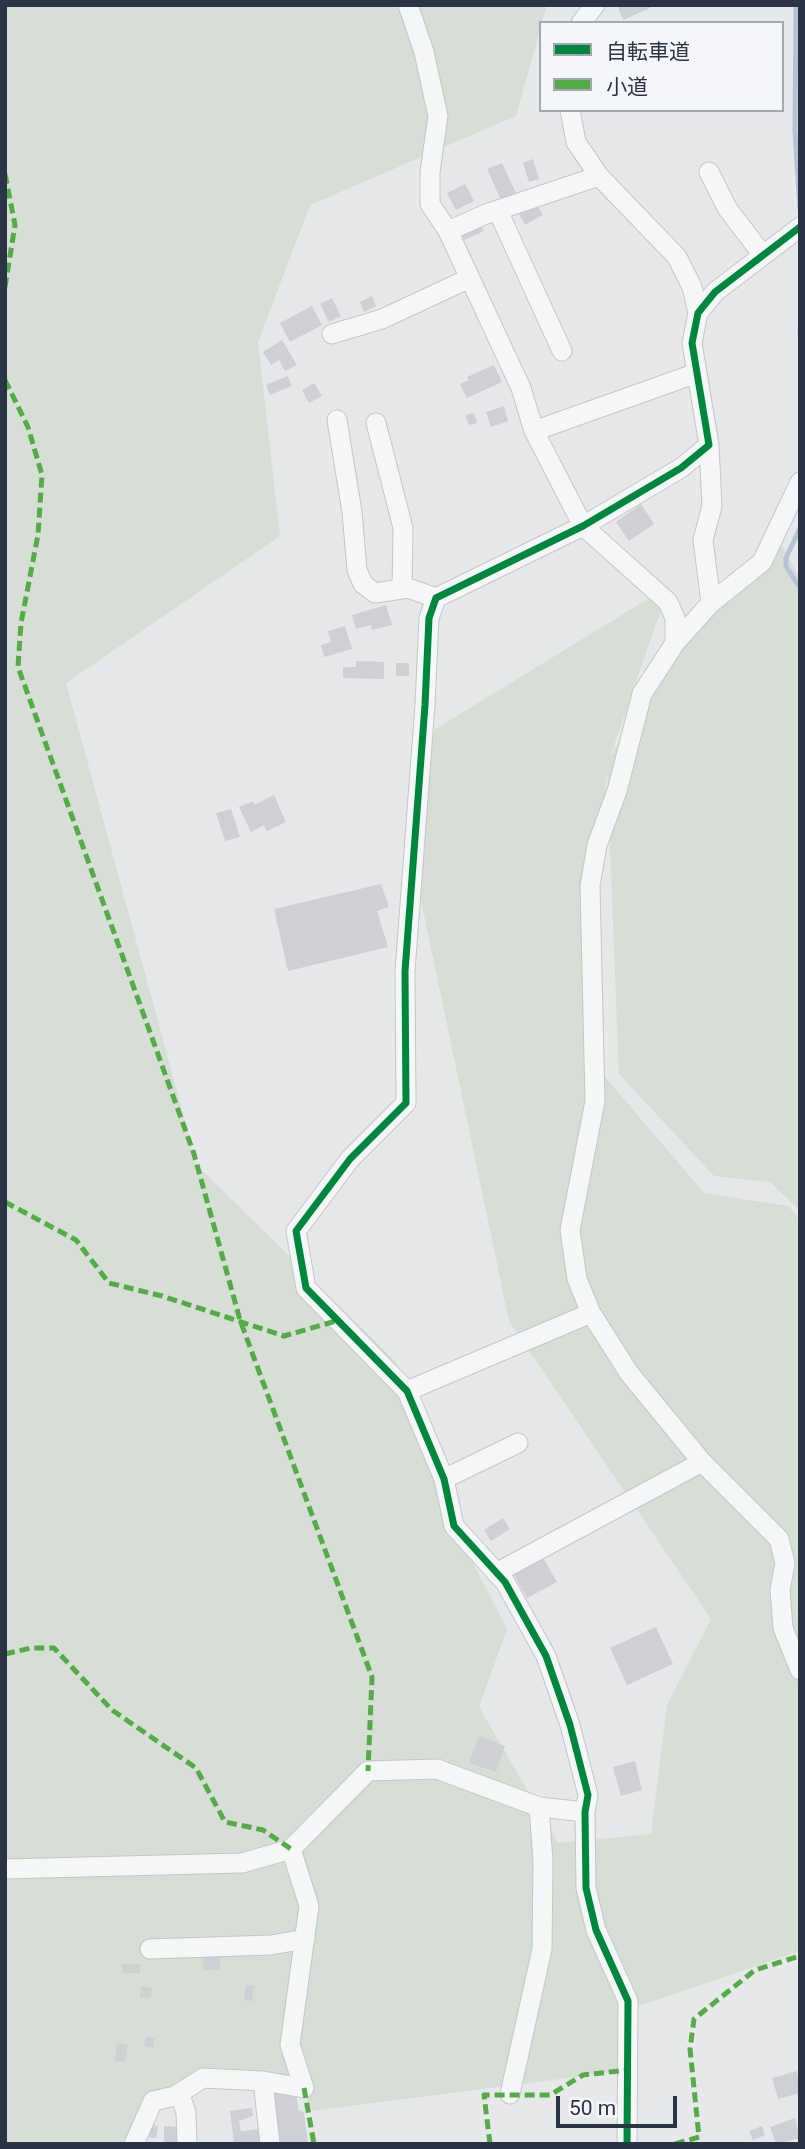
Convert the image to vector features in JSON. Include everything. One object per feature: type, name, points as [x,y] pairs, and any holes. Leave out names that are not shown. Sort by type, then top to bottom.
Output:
[{"type":"street","points":[[408,5],[424,52],[438,116],[430,172],[430,204],[449,231],[521,388],[534,431],[583,526],[668,602],[676,618],[675,643]]},
{"type":"street","points":[[583,21],[595,5]]},
{"type":"street","points":[[570,112],[576,142],[599,176],[677,257],[692,287],[698,313],[692,344],[709,446],[712,506],[703,540],[710,603]]},
{"type":"street","points":[[709,172],[727,208],[762,254]]},
{"type":"street","points":[[449,231],[599,176]]},
{"type":"street","points":[[498,211],[562,351]]},
{"type":"street","points":[[698,313],[715,292],[800,227]]},
{"type":"street","points":[[332,334],[382,318],[470,278]]},
{"type":"street","points":[[534,431],[697,373]]},
{"type":"street","points":[[337,420],[352,512],[357,570],[363,584],[375,593],[401,589],[436,598],[583,526],[681,468],[709,446]]},
{"type":"street","points":[[376,423],[403,528],[401,589]]},
{"type":"street","points":[[800,482],[762,562],[710,603],[675,643],[642,694],[617,791],[597,845],[590,886],[595,1101],[570,1230],[577,1279],[591,1313],[629,1373],[702,1462],[779,1539],[785,1563],[780,1590],[783,1628],[800,1670]]},
{"type":"street","points":[[436,598],[429,618],[405,971],[406,1103],[350,1159],[296,1231],[306,1288],[407,1391],[444,1479],[454,1526],[496,1573],[547,1656],[588,1795],[585,1812],[586,1888],[596,1930],[628,2001],[627,2144]]},
{"type":"street","points":[[407,1391],[591,1313]]},
{"type":"street","points":[[444,1479],[519,1443]]},
{"type":"street","points":[[496,1573],[702,1462]]},
{"type":"street","points":[[5,1869],[242,1863],[292,1849],[368,1771],[437,1769],[539,1807],[585,1812]]},
{"type":"street","points":[[510,2094],[542,1949],[543,1861],[539,1807]]},
{"type":"street","points":[[134,2144],[153,2101],[179,2093],[203,2078],[263,2081],[304,2088],[290,2045],[309,1906],[292,1849]]},
{"type":"street","points":[[150,1949],[271,1945],[305,1938]]},
{"type":"street","points":[[263,2081],[270,2144]]},
{"type":"street","points":[[179,2093],[186,2112],[187,2144]]},
{"type":"shaded area","points":[[5,5],[547,5],[543,21],[539,21],[539,34],[516,116],[310,205],[258,342],[280,536],[66,683],[197,1165],[395,1361],[444,1479],[454,1526],[507,1629],[479,1707],[558,1843],[651,1834],[667,1705],[711,1619],[509,1321],[413,862],[434,730],[669,586],[610,757],[681,635],[782,546],[800,578],[800,1211],[770,1182],[714,1176],[619,1074],[607,770],[591,951],[595,1065],[704,1193],[788,1206],[800,1219],[800,1951],[621,2012],[622,2071],[311,2111],[304,2088],[162,2088],[130,2144],[5,2144]]},
{"type":"building","points":[[617,5],[649,5],[650,8],[623,20]]},
{"type":"building","points":[[533,159],[539,179],[529,182],[523,163]]},
{"type":"building","points":[[502,163],[516,193],[501,200],[487,169]]},
{"type":"building","points":[[465,184],[474,201],[456,210],[447,193]]},
{"type":"building","points":[[537,205],[543,215],[525,225],[519,214]]},
{"type":"building","points":[[480,224],[484,231],[464,240],[461,233]]},
{"type":"building","points":[[372,296],[376,306],[364,312],[360,302]]},
{"type":"building","points":[[332,298],[341,316],[329,322],[320,304]]},
{"type":"building","points":[[312,306],[322,325],[290,342],[280,323]]},
{"type":"building","points":[[282,340],[297,365],[285,371],[279,360],[271,365],[263,352]]},
{"type":"building","points":[[494,365],[502,382],[467,398],[460,384],[469,380],[467,377]]},
{"type":"building","points":[[288,376],[292,386],[270,395],[266,385]]},
{"type":"building","points":[[314,383],[322,396],[309,403],[302,390]]},
{"type":"building","points":[[504,406],[508,421],[491,427],[486,412]]},
{"type":"building","points":[[474,413],[477,423],[469,425],[465,415]]},
{"type":"building","points":[[641,504],[654,524],[629,541],[616,522]]},
{"type":"building","points":[[386,605],[392,625],[372,630],[371,625],[356,629],[352,615]]},
{"type":"building","points":[[345,626],[352,649],[324,657],[321,645],[331,642],[328,631]]},
{"type":"building","points":[[356,661],[384,662],[384,679],[343,678],[343,667],[356,667]]},
{"type":"building","points":[[396,663],[409,663],[409,676],[396,676]]},
{"type":"building","points":[[274,795],[286,822],[267,831],[264,825],[251,832],[239,807],[253,801],[254,805]]},
{"type":"building","points":[[231,809],[240,837],[225,841],[216,813]]},
{"type":"building","points":[[381,884],[389,907],[377,911],[388,947],[288,971],[274,909]]},
{"type":"building","points":[[503,1518],[510,1529],[491,1541],[484,1530]]},
{"type":"building","points":[[543,1558],[557,1582],[527,1598],[514,1575]]},
{"type":"building","points":[[656,1627],[673,1664],[627,1685],[610,1648]]},
{"type":"building","points":[[479,1736],[505,1746],[496,1772],[469,1763]]},
{"type":"building","points":[[635,1761],[642,1790],[621,1796],[613,1767]]},
{"type":"building","points":[[203,1956],[220,1956],[220,1970],[203,1970]]},
{"type":"building","points":[[122,1964],[140,1964],[140,1973],[122,1973]]},
{"type":"building","points":[[246,1985],[254,1986],[252,2001],[244,2000]]},
{"type":"building","points":[[141,1986],[152,1988],[151,1998],[140,1997]]},
{"type":"building","points":[[146,2036],[155,2038],[153,2048],[144,2046]]},
{"type":"building","points":[[117,2043],[128,2045],[125,2062],[115,2061]]},
{"type":"building","points":[[797,2071],[800,2093],[778,2099],[772,2078]]},
{"type":"building","points":[[296,2089],[298,2110],[304,2112],[308,2144],[278,2144],[272,2092]]},
{"type":"building","points":[[252,2108],[253,2116],[239,2121],[241,2131],[260,2129],[262,2143],[234,2144],[230,2111]]},
{"type":"building","points":[[795,2118],[800,2138],[776,2144],[770,2127]]},
{"type":"building","points":[[149,2124],[158,2126],[156,2138],[147,2137]]},
{"type":"building","points":[[164,2126],[179,2127],[178,2144],[164,2144]]},
{"type":"building","points":[[762,2126],[765,2135],[753,2140],[749,2131]]},
{"type":"waterway","points":[[796,5],[795,131],[800,209]]},
{"type":"waterway","points":[[800,329],[800,334]]},
{"type":"waterway","points":[[800,528],[786,558],[786,566],[800,588]]},
{"type":"marked path","points":[[5,174],[15,225],[5,287]]},
{"type":"marked path","points":[[5,380],[28,427],[42,475],[38,535],[21,623],[18,667],[194,1154],[240,1320],[372,1677],[368,1771]]},
{"type":"marked path","points":[[5,1202],[76,1240],[109,1283],[162,1296],[284,1336],[336,1321]]},
{"type":"marked path","points":[[5,1654],[31,1648],[54,1648],[112,1710],[196,1768],[225,1822],[263,1830],[291,1849]]},
{"type":"marked path","points":[[675,2144],[699,2137],[690,2049],[694,2019],[755,1970],[800,1956]]},
{"type":"marked path","points":[[490,2144],[484,2095],[550,2095],[583,2075],[628,2070]]},
{"type":"marked path","points":[[304,2088],[314,2144]]},
{"type":"cycle path","points":[[627,2144],[628,2001],[596,1930],[586,1888],[585,1812],[588,1795],[570,1725],[546,1656],[505,1582],[454,1526],[444,1479],[407,1391],[306,1288],[296,1231],[350,1159],[406,1103],[405,971],[429,618],[436,598],[583,526],[681,468],[709,445],[692,343],[698,313],[715,292],[800,227]]}]
